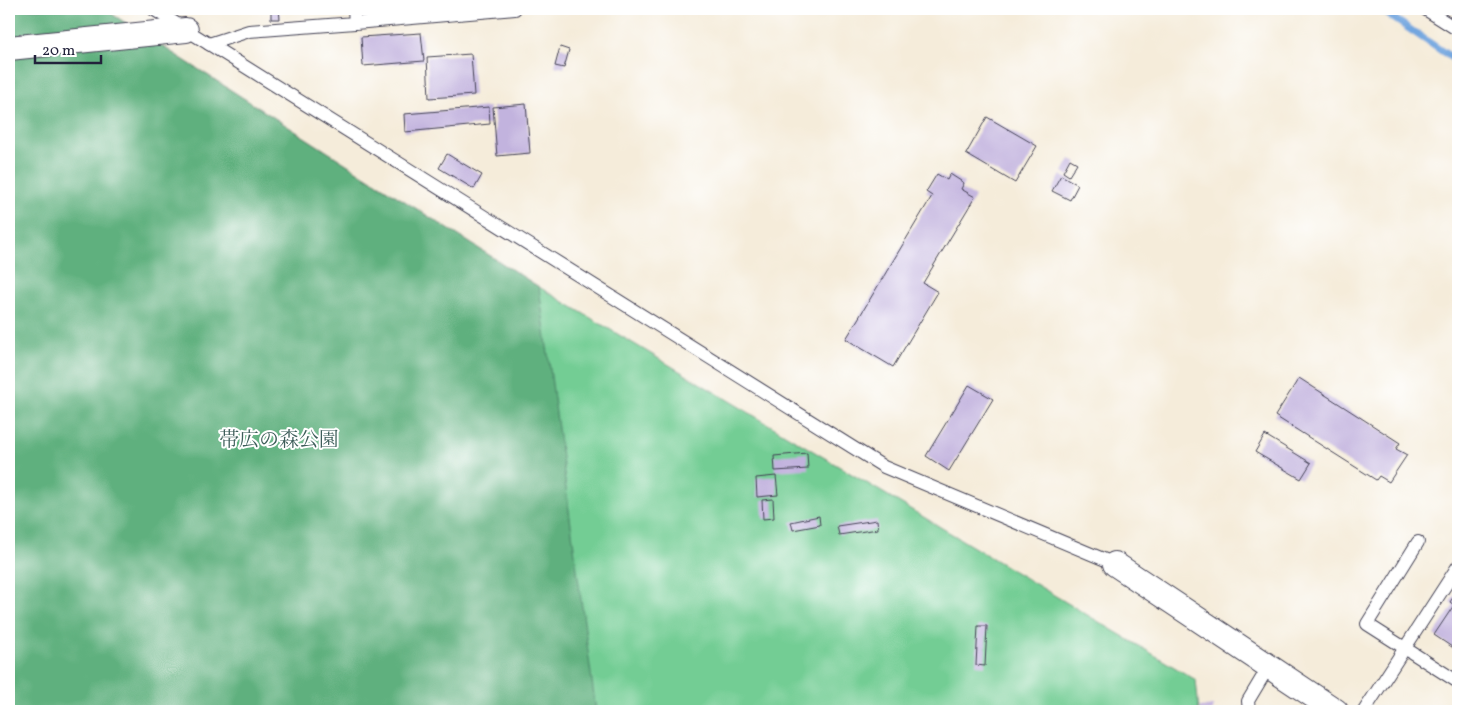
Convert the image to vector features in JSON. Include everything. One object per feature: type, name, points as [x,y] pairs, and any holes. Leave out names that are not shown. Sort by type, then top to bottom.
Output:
[{"type":"street","points":[[9,48],[186,30]]},
{"type":"street","points":[[1115,564],[1336,711]]},
{"type":"lane","points":[[153,9],[884,467],[1115,564]]},
{"type":"lane","points":[[354,9],[355,23]]},
{"type":"lane","points":[[209,44],[248,31],[515,9]]},
{"type":"lane","points":[[1425,9],[1458,30]]},
{"type":"lane","points":[[1418,542],[1367,624],[1458,682]]},
{"type":"lane","points":[[1364,711],[1458,566]]},
{"type":"lane","points":[[1250,711],[1248,701],[1269,666]]},
{"type":"green space","name":"帯広の森公園","points":[[9,9],[104,9],[539,287],[1196,680],[1199,711],[9,711]]},
{"type":"green space","name":"帯広の森公園","points":[[9,9],[104,9],[539,287],[596,711],[9,711]]},
{"type":"building","points":[[271,9],[279,9],[280,19],[271,19]]},
{"type":"building","points":[[421,33],[424,61],[363,66],[361,37]]},
{"type":"building","points":[[560,47],[569,50],[564,68],[555,66]]},
{"type":"building","points":[[471,54],[474,95],[429,98],[427,57]]},
{"type":"building","points":[[526,104],[530,153],[497,156],[493,107]]},
{"type":"building","points":[[489,107],[490,124],[405,132],[404,114]]},
{"type":"building","points":[[987,117],[1037,146],[1015,183],[966,154]]},
{"type":"building","points":[[447,154],[482,175],[474,189],[439,168]]},
{"type":"building","points":[[1070,159],[1077,163],[1069,176],[1063,172]]},
{"type":"building","points":[[937,174],[947,180],[950,174],[964,183],[961,189],[975,197],[923,283],[938,292],[893,367],[846,339],[932,196],[926,192]]},
{"type":"building","points":[[1061,175],[1078,185],[1070,200],[1052,191]]},
{"type":"building","points":[[1299,378],[1400,443],[1396,449],[1407,455],[1389,482],[1379,476],[1376,480],[1275,416]]},
{"type":"building","points":[[969,385],[993,399],[949,471],[926,456]]},
{"type":"building","points":[[1265,435],[1311,463],[1301,479],[1255,452]]},
{"type":"building","points":[[807,453],[808,469],[775,471],[774,456]]},
{"type":"building","points":[[776,476],[778,495],[757,497],[756,478]]},
{"type":"building","points":[[773,499],[774,518],[763,519],[762,500]]},
{"type":"building","points":[[819,516],[820,525],[793,530],[791,522]]},
{"type":"building","points":[[877,520],[878,529],[839,535],[837,526]]},
{"type":"building","points":[[1458,590],[1458,651],[1434,635],[1454,605],[1450,602]]},
{"type":"building","points":[[978,626],[987,626],[985,666],[976,665]]},
{"type":"building","points":[[1213,706],[1213,711],[1200,711],[1200,707]]},
{"type":"waterway","points":[[1380,9],[1458,62]]}]
